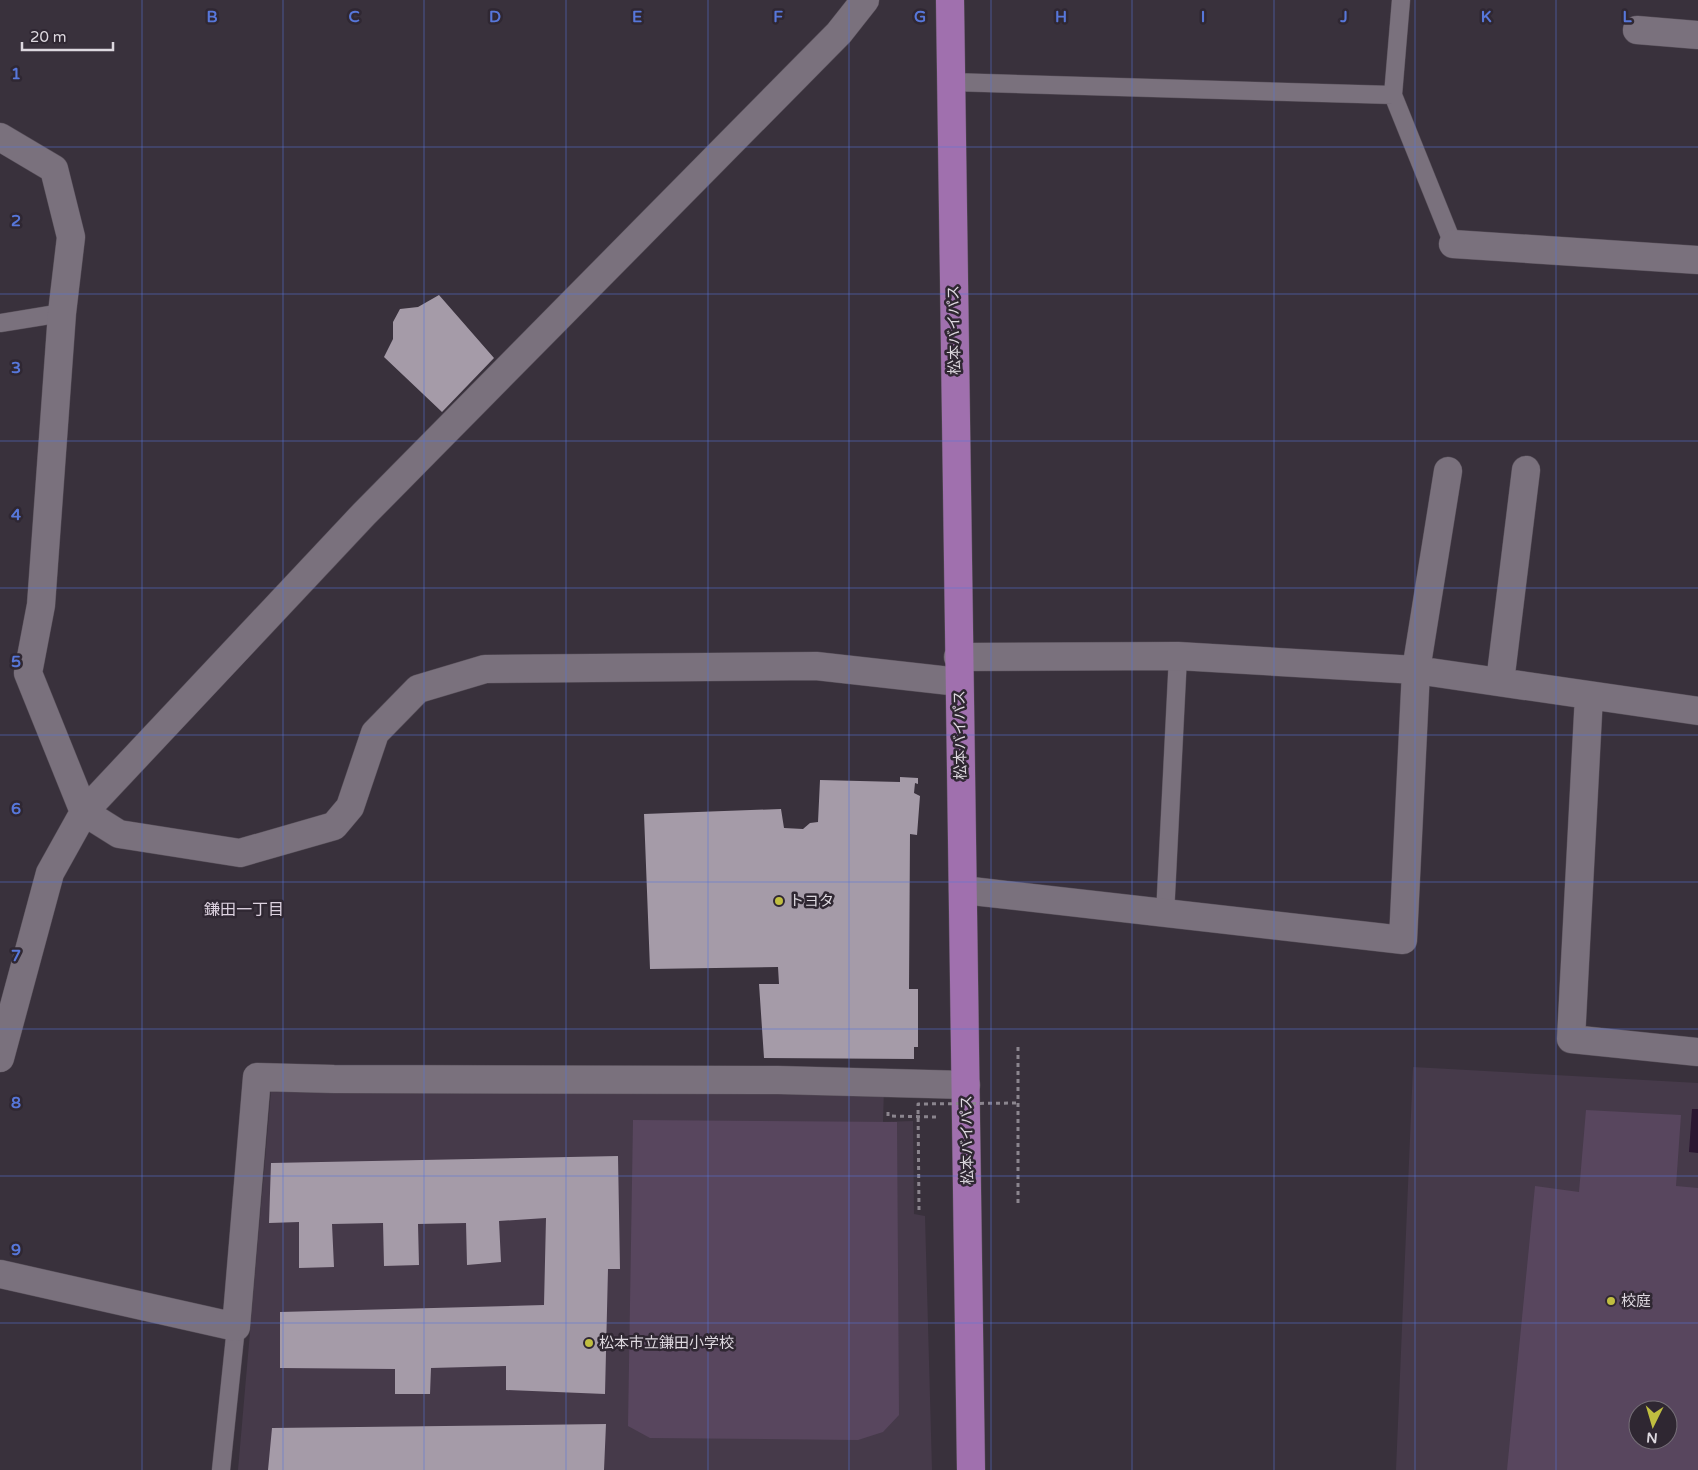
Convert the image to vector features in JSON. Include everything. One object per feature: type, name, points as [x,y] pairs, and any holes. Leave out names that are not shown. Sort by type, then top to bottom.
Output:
[{"type":"highway","name":"松本バイパス","points":[[950,0],[958,670],[971,1470]]},
{"type":"street","points":[[0,1058],[50,873],[84,812],[364,514],[839,33],[865,0]]},
{"type":"street","points":[[1637,30],[1698,35]]},
{"type":"street","points":[[0,137],[54,169],[71,237],[62,313],[41,605],[28,673],[84,812],[119,834],[240,852],[334,826],[350,807],[374,733],[418,689],[485,669],[816,666],[958,670],[1178,656],[1416,670],[1698,711]]},
{"type":"street","points":[[1453,244],[1698,260]]},
{"type":"street","points":[[1500,682],[1526,470]]},
{"type":"street","points":[[963,890],[1165,915],[1404,940],[1416,670],[1448,471]]},
{"type":"street","points":[[1590,696],[1571,1039],[1698,1052]]},
{"type":"street","points":[[0,1274],[236,1326],[257,1077],[334,1079],[778,1080],[966,1085]]},
{"type":"lane","points":[[1401,0],[1393,95],[1453,244]]},
{"type":"lane","points":[[951,82],[1393,95]]},
{"type":"lane","points":[[0,323],[62,313]]},
{"type":"lane","points":[[1165,915],[1178,656]]},
{"type":"lane","points":[[221,1470],[236,1326]]},
{"type":"path","points":[[1018,1047],[1018,1206]]},
{"type":"path","points":[[919,1210],[918,1104],[1018,1103]]},
{"type":"shaded area","points":[[1413,1067],[1698,1083],[1698,1470],[1396,1470]]},
{"type":"shaded area","name":"松本市立鎌田小学校","points":[[607,1086],[884,1088],[883,1122],[913,1121],[914,1214],[925,1216],[932,1470],[238,1470],[271,1091]]},
{"type":"shaded area","points":[[1692,1109],[1698,1109],[1698,1153],[1689,1152]]},
{"type":"shaded area","name":"校庭","points":[[1586,1110],[1681,1115],[1676,1186],[1698,1188],[1698,1470],[1507,1470],[1535,1186],[1579,1192]]},
{"type":"shaded area","points":[[633,1120],[897,1122],[899,1415],[883,1432],[858,1440],[650,1438],[628,1426]]},
{"type":"building","points":[[439,295],[494,358],[442,412],[384,357],[393,339],[393,322],[400,309],[418,307]]},
{"type":"building","name":"トヨタ","points":[[900,777],[918,778],[918,784],[915,783],[914,793],[920,796],[917,835],[910,834],[909,989],[918,989],[918,1047],[914,1047],[914,1059],[764,1058],[759,984],[779,984],[778,967],[650,969],[644,814],[781,809],[784,828],[803,829],[810,823],[818,822],[820,780],[900,782]]},
{"type":"building","points":[[618,1156],[620,1269],[608,1269],[605,1394],[506,1390],[506,1366],[431,1368],[430,1394],[395,1394],[395,1369],[280,1368],[280,1312],[544,1305],[546,1218],[499,1221],[501,1262],[467,1265],[466,1223],[418,1224],[419,1265],[384,1266],[383,1223],[332,1224],[334,1267],[299,1268],[299,1222],[269,1223],[271,1163]]},
{"type":"building","points":[[606,1424],[604,1470],[268,1470],[272,1428]]},
{"type":"place","name":"トヨタ","points":[[779,901]]},
{"type":"place","name":"校庭","points":[[1611,1301]]},
{"type":"place","name":"松本市立鎌田小学校","points":[[589,1343]]},
{"type":"district","name":"鎌田一丁目","points":[[244,910]]}]
